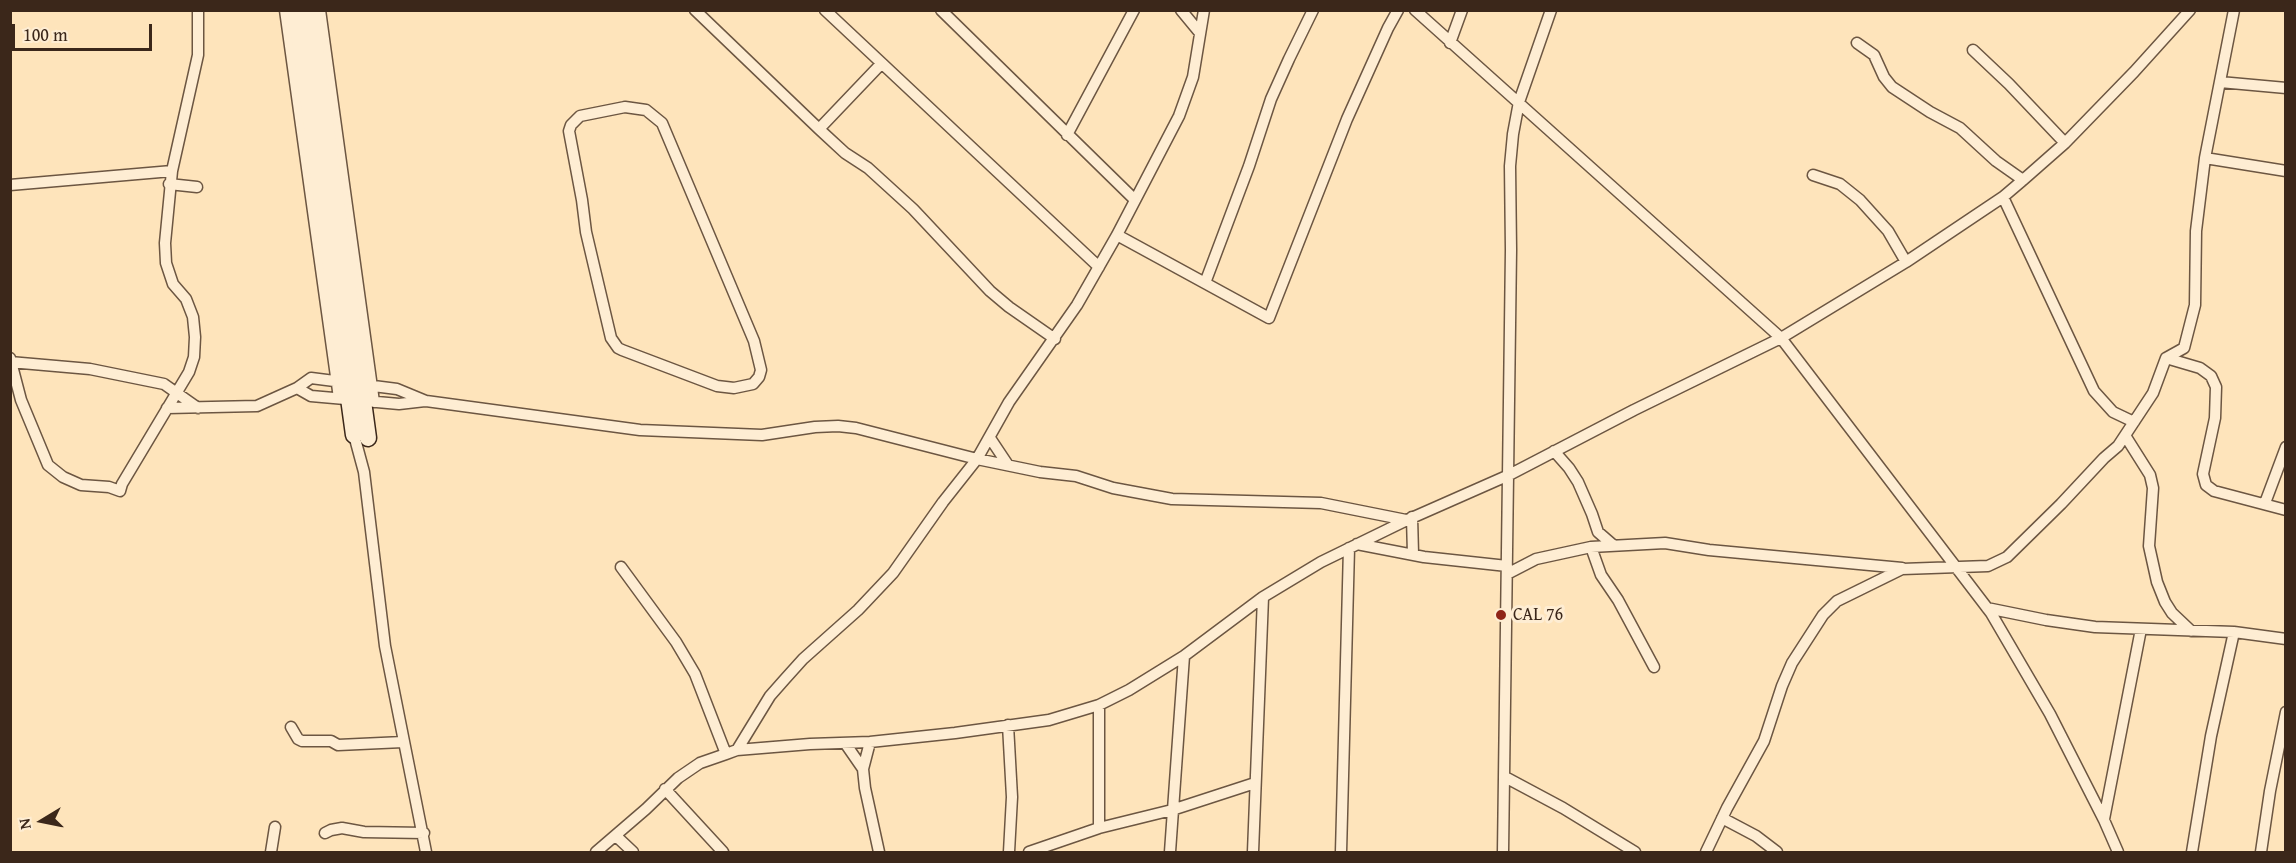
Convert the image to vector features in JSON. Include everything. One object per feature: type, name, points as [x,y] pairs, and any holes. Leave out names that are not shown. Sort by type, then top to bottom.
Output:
[{"type":"main road","points":[[296,10],[361,436]]},
{"type":"main road","points":[[310,10],[355,392]]},
{"type":"street","points":[[285,10],[355,392]]},
{"type":"street","points":[[320,10],[355,392]]},
{"type":"street","points":[[695,10],[845,153],[868,168],[913,209],[990,291],[1016,313],[1055,339]]},
{"type":"street","points":[[825,10],[1099,267]]},
{"type":"street","points":[[941,10],[1134,199]]},
{"type":"street","points":[[1067,135],[1134,10]]},
{"type":"street","points":[[1180,10],[1200,33]]},
{"type":"street","points":[[737,750],[770,696],[803,659],[858,610],[893,573],[943,502],[977,459],[1009,402],[1055,339],[1117,235],[1179,116],[1188,95],[1204,10]]},
{"type":"street","points":[[1205,283],[1288,58],[1313,10]]},
{"type":"street","points":[[1117,235],[1269,318],[1347,118],[1398,10]]},
{"type":"street","points":[[1416,10],[1450,43],[1519,102],[1781,338],[1987,608],[2050,714],[2118,852]]},
{"type":"street","points":[[1450,43],[1462,10]]},
{"type":"street","points":[[1503,852],[1509,475],[1510,166],[1519,102],[1551,10]]},
{"type":"street","points":[[596,852],[689,770],[737,750],[955,734],[1049,720],[1100,705],[1184,656],[1263,597],[1321,562],[1410,518],[1509,475],[1781,338],[1906,262],[2003,197],[2065,143],[2190,10]]},
{"type":"street","points":[[1353,546],[1507,570],[1536,559],[1591,547],[1665,543],[1732,553],[1902,568],[1988,566],[2007,557],[2126,437],[2152,393],[2166,358],[2184,348],[2195,304],[2196,231],[2205,158],[2234,10]]},
{"type":"street","points":[[198,11],[198,55],[172,171],[165,243],[166,263],[173,284],[186,299],[193,317],[194,357],[189,372],[175,393],[122,484],[120,491],[81,485],[63,477],[48,465],[21,400],[11,361],[90,369],[164,384],[175,393],[198,408]]},
{"type":"street","points":[[1857,43],[1874,55],[1884,77],[1892,87],[1960,128],[1996,161],[2023,180]]},
{"type":"street","points":[[1972,50],[2009,84],[2065,143]]},
{"type":"street","points":[[819,129],[881,64]]},
{"type":"street","points":[[2220,82],[2286,88]]},
{"type":"street","points":[[635,108],[646,110],[662,123],[754,341],[761,370],[753,384],[734,388],[717,386],[622,350],[614,343],[609,333],[586,232],[574,164],[569,131],[571,124],[580,116],[598,111],[635,108]]},
{"type":"street","points":[[2205,158],[2286,171]]},
{"type":"street","points":[[10,185],[172,171]]},
{"type":"street","points":[[1813,175],[1840,184],[1860,200],[1888,231],[1906,262]]},
{"type":"street","points":[[170,184],[196,187]]},
{"type":"street","points":[[2003,197],[2094,391],[2113,412],[2134,422]]},
{"type":"street","points":[[2166,358],[2200,368],[2211,376],[2216,387],[2215,418],[2203,474],[2206,485],[2214,490],[2286,510]]},
{"type":"street","points":[[167,408],[257,406],[297,388],[311,378],[399,404],[426,401],[640,430],[762,435],[815,427],[856,428],[977,459],[1076,477],[1113,488],[1172,499],[1321,503],[1410,518]]},
{"type":"street","points":[[297,388],[311,396],[397,389],[426,401]]},
{"type":"street","points":[[361,436],[385,646],[400,711],[403,742],[424,833],[426,852]]},
{"type":"street","points":[[2126,437],[2150,475],[2153,488],[2149,546],[2157,582],[2172,613],[2191,631]]},
{"type":"street","points":[[990,438],[1008,465]]},
{"type":"street","points":[[2265,503],[2286,447]]},
{"type":"street","points":[[1554,451],[1578,482],[1598,532],[1613,545]]},
{"type":"street","points":[[1410,518],[1413,554]]},
{"type":"street","points":[[1341,852],[1353,546]]},
{"type":"street","points":[[1591,547],[1601,575],[1618,600],[1654,667]]},
{"type":"street","points":[[621,567],[676,642],[695,674],[726,754]]},
{"type":"street","points":[[1706,852],[1764,741],[1792,663],[1822,615],[1837,601],[1902,568]]},
{"type":"street","points":[[1253,852],[1263,597]]},
{"type":"street","points":[[1987,608],[2055,622],[2095,627],[2234,632],[2286,639]]},
{"type":"street","points":[[2104,820],[2141,629]]},
{"type":"street","points":[[2192,852],[2211,736],[2234,632]]},
{"type":"street","points":[[1170,852],[1184,656]]},
{"type":"street","points":[[1099,828],[1100,705]]},
{"type":"street","points":[[2261,852],[2270,790],[2286,712]]},
{"type":"street","points":[[1008,725],[1012,797],[1009,852]]},
{"type":"street","points":[[291,728],[302,741],[332,741],[338,745],[403,742]]},
{"type":"street","points":[[870,742],[863,769],[875,852]]},
{"type":"street","points":[[845,743],[863,769]]},
{"type":"street","points":[[1505,777],[1563,808],[1635,852]]},
{"type":"street","points":[[1029,852],[1099,828],[1172,810],[1255,783]]},
{"type":"street","points":[[665,789],[723,852]]},
{"type":"street","points":[[1722,818],[1756,836],[1777,852]]},
{"type":"street","points":[[272,852],[276,827]]},
{"type":"street","points":[[325,833],[342,828],[364,832],[424,833]]},
{"type":"street","points":[[616,836],[633,852]]},
{"type":"place","name":"CAL 76","points":[[1501,615]]}]
